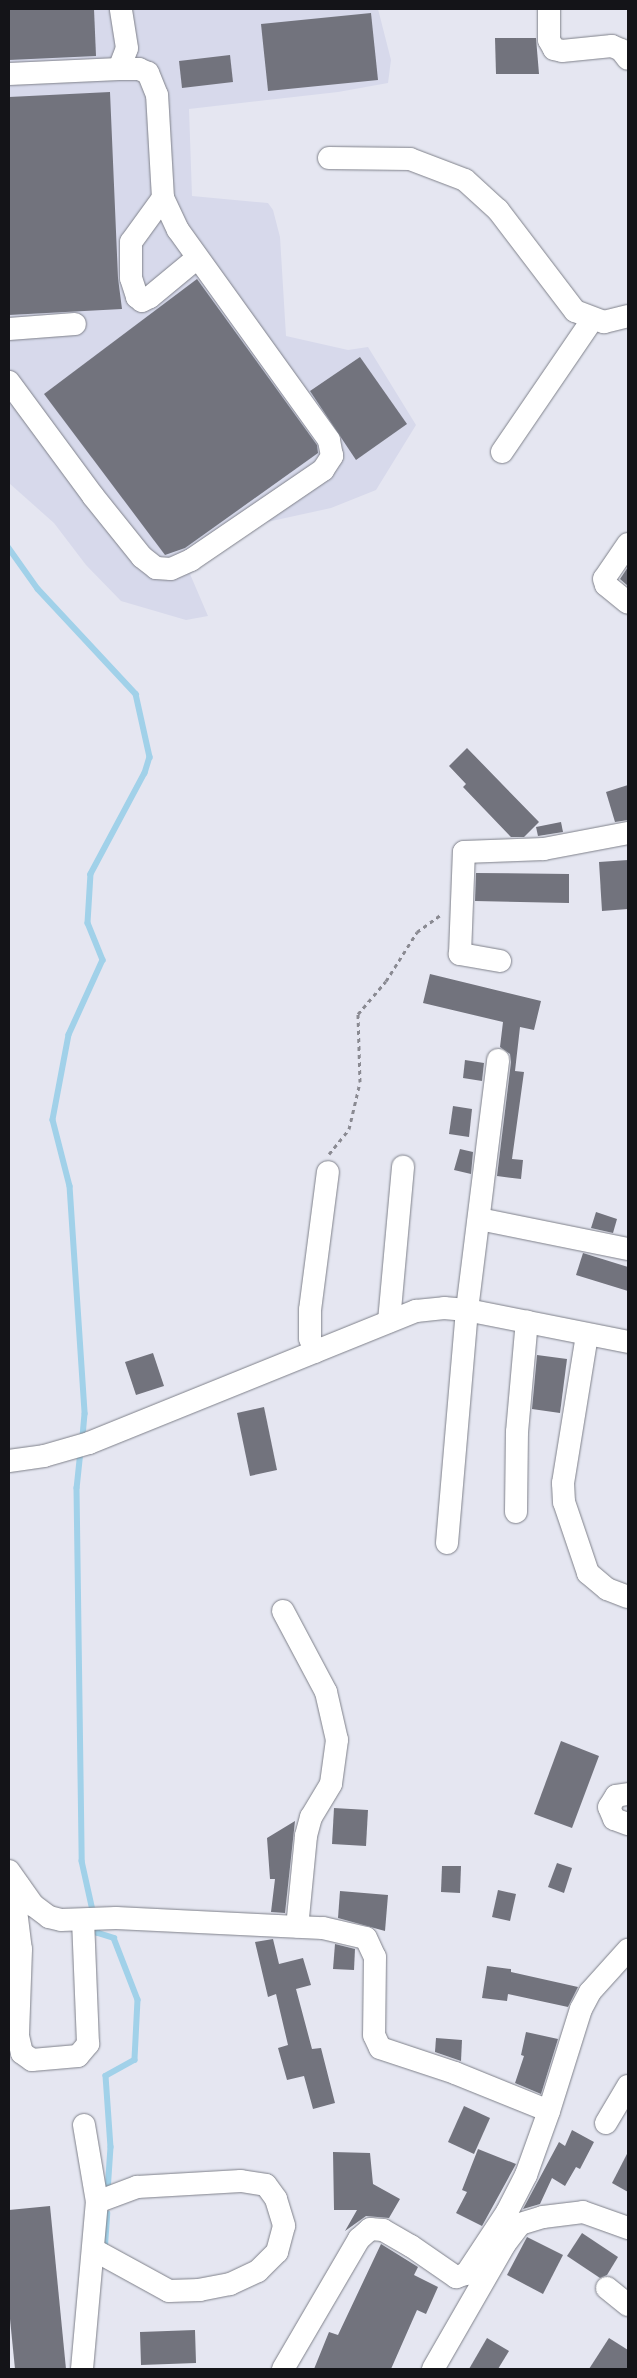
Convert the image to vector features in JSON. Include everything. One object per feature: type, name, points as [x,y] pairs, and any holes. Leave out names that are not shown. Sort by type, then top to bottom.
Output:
[{"type":"street","points":[[119,69],[127,48],[121,9]]},
{"type":"street","points":[[549,9],[549,40],[554,49],[562,51],[612,46],[621,50],[628,59]]},
{"type":"street","points":[[9,74],[119,69],[138,69],[148,73],[157,95],[163,198],[196,259],[329,440],[332,456],[324,470],[191,560],[171,569],[156,568],[142,557],[9,382]]},
{"type":"street","points":[[329,158],[410,159],[465,180],[498,210],[575,311],[592,320],[618,321],[628,316]]},
{"type":"street","points":[[163,198],[131,242],[131,278],[137,297],[142,300],[150,297],[196,259]]},
{"type":"street","points":[[502,452],[592,320]]},
{"type":"street","points":[[9,329],[75,324]]},
{"type":"street","points":[[628,544],[604,579],[606,585],[628,603]]},
{"type":"street","points":[[500,961],[462,955],[462,857],[467,850],[544,850],[628,833]]},
{"type":"street","points":[[447,1543],[467,1310],[498,1060]]},
{"type":"street","points":[[389,1320],[403,1167]]},
{"type":"street","points":[[315,1352],[310,1338],[310,1310],[328,1172]]},
{"type":"street","points":[[479,1219],[628,1249]]},
{"type":"street","points":[[9,1461],[64,1452],[88,1444],[389,1320],[416,1311],[444,1308],[467,1310],[628,1342]]},
{"type":"street","points":[[516,1512],[517,1432],[527,1321]]},
{"type":"street","points":[[587,1335],[563,1483],[564,1502],[588,1573],[607,1589],[628,1597]]},
{"type":"street","points":[[283,1611],[326,1692],[337,1740],[331,1784],[311,1817],[306,1836],[297,1927]]},
{"type":"street","points":[[628,1794],[616,1796],[609,1807],[614,1819],[628,1824]]},
{"type":"street","points":[[14,1879],[21,1949],[18,2036],[22,2053],[32,2060],[78,2056],[88,2044],[86,1921]]},
{"type":"street","points":[[14,1879],[33,1905],[49,1917],[86,1921],[116,1918],[297,1927],[357,1934],[371,1942],[376,1957],[374,2035],[380,2048],[455,2073],[549,2111]]},
{"type":"street","points":[[283,2369],[359,2239],[370,2229],[383,2230],[456,2276],[466,2274],[507,2212],[526,2174],[549,2111],[582,2009],[590,1992],[628,1950]]},
{"type":"street","points":[[606,2123],[628,2086]]},
{"type":"street","points":[[82,2369],[84,2327],[94,2250],[97,2202],[84,2125]]},
{"type":"street","points":[[94,2250],[169,2291],[200,2290],[230,2284],[258,2271],[277,2252],[284,2226],[276,2199],[266,2185],[240,2181],[137,2187],[97,2202]]},
{"type":"street","points":[[433,2369],[505,2244],[520,2224],[543,2217],[583,2212],[628,2228]]},
{"type":"street","points":[[607,2288],[628,2305]]},
{"type":"path","points":[[328,1172],[329,1150],[349,1128],[360,1082],[358,1014],[386,981],[417,932],[461,903]]},
{"type":"shaded area","points":[[9,9],[378,9],[391,60],[388,83],[338,92],[189,109],[192,196],[268,203],[273,210],[280,237],[286,336],[348,350],[368,347],[416,425],[376,490],[331,508],[267,522],[203,562],[190,574],[208,616],[186,620],[121,601],[86,565],[54,523],[9,483]]},
{"type":"building","points":[[9,9],[94,9],[96,56],[9,60]]},
{"type":"building","points":[[371,13],[378,80],[268,91],[261,24]]},
{"type":"building","points":[[495,38],[536,38],[539,74],[496,74]]},
{"type":"building","points":[[230,55],[233,82],[182,88],[179,61]]},
{"type":"building","points":[[110,92],[118,278],[122,309],[9,315],[9,97]]},
{"type":"building","points":[[197,279],[317,445],[318,453],[185,548],[165,555],[44,394]]},
{"type":"building","points":[[360,357],[407,424],[356,460],[310,391]]},
{"type":"building","points":[[628,567],[628,586],[620,579]]},
{"type":"building","points":[[467,748],[539,822],[524,837],[511,837],[463,787],[466,784],[449,766]]},
{"type":"building","points":[[628,785],[628,820],[615,822],[606,792]]},
{"type":"building","points":[[561,822],[563,832],[538,836],[536,827]]},
{"type":"building","points":[[628,860],[628,909],[602,911],[599,862]]},
{"type":"building","points":[[476,873],[569,874],[569,903],[475,901]]},
{"type":"building","points":[[430,974],[541,1001],[534,1030],[520,1027],[515,1071],[524,1072],[512,1159],[523,1160],[521,1179],[497,1176],[511,1062],[510,1054],[500,1047],[503,1022],[423,1003]]},
{"type":"building","points":[[465,1060],[484,1063],[482,1081],[463,1078]]},
{"type":"building","points":[[453,1106],[472,1109],[469,1137],[449,1134]]},
{"type":"building","points":[[460,1149],[473,1152],[471,1174],[454,1170]]},
{"type":"building","points":[[596,1212],[617,1219],[613,1233],[591,1228]]},
{"type":"building","points":[[583,1253],[628,1267],[628,1291],[576,1275]]},
{"type":"building","points":[[153,1353],[164,1386],[136,1395],[125,1362]]},
{"type":"building","points":[[537,1355],[567,1359],[560,1413],[532,1409]]},
{"type":"building","points":[[264,1407],[277,1470],[250,1476],[237,1413]]},
{"type":"building","points":[[561,1741],[599,1756],[572,1828],[534,1814]]},
{"type":"building","points":[[334,1808],[368,1810],[366,1846],[332,1844]]},
{"type":"building","points":[[295,1821],[285,1913],[271,1912],[275,1879],[270,1879],[267,1838]]},
{"type":"building","points":[[557,1863],[572,1868],[564,1893],[548,1887]]},
{"type":"building","points":[[442,1866],[461,1866],[460,1893],[441,1892]]},
{"type":"building","points":[[498,1890],[516,1894],[510,1921],[492,1917]]},
{"type":"building","points":[[340,1891],[388,1895],[385,1931],[338,1918]]},
{"type":"building","points":[[273,1939],[279,1964],[303,1958],[311,1985],[296,1989],[312,2049],[321,2048],[335,2103],[313,2109],[304,2076],[287,2080],[278,2048],[288,2045],[276,1994],[268,1997],[255,1942]]},
{"type":"building","points":[[335,1944],[355,1949],[354,1970],[333,1969]]},
{"type":"building","points":[[487,1966],[511,1969],[511,1972],[578,1987],[568,2007],[508,1994],[507,2001],[482,1998]]},
{"type":"building","points":[[526,2032],[558,2039],[541,2094],[515,2083],[524,2056],[521,2055]]},
{"type":"building","points":[[436,2038],[462,2040],[461,2061],[435,2052]]},
{"type":"building","points":[[464,2106],[490,2118],[474,2154],[448,2142]]},
{"type":"building","points":[[572,2130],[594,2142],[580,2169],[576,2167],[565,2186],[552,2178],[540,2204],[523,2209],[559,2142],[565,2146]]},
{"type":"building","points":[[478,2149],[516,2164],[482,2226],[456,2213],[467,2192],[462,2190]]},
{"type":"building","points":[[333,2152],[370,2153],[373,2184],[400,2199],[389,2218],[366,2216],[345,2231],[357,2210],[334,2210]]},
{"type":"building","points":[[628,2152],[628,2192],[612,2183]]},
{"type":"building","points":[[50,2206],[66,2369],[15,2369],[9,2309],[9,2210]]},
{"type":"building","points":[[582,2233],[618,2257],[607,2275],[600,2278],[567,2256]]},
{"type":"building","points":[[527,2237],[563,2255],[543,2294],[507,2275]]},
{"type":"building","points":[[381,2244],[418,2267],[414,2275],[438,2287],[426,2314],[417,2310],[391,2369],[314,2369],[329,2332],[338,2335]]},
{"type":"building","points":[[195,2330],[196,2363],[141,2365],[140,2332]]},
{"type":"building","points":[[487,2338],[509,2351],[498,2369],[469,2369]]},
{"type":"building","points":[[609,2338],[628,2350],[628,2369],[589,2369]]},
{"type":"waterway","points":[[9,548],[38,589],[136,694],[150,757],[145,773],[91,874],[88,923],[103,960],[69,1035],[53,1120],[70,1186],[85,1414],[83,1439]]},
{"type":"waterway","points":[[81,1451],[77,1488],[82,1861],[94,1915]]},
{"type":"waterway","points":[[96,1924],[98,1933],[114,1938],[138,2000],[135,2060],[106,2076],[111,2147],[108,2192]]},
{"type":"waterway","points":[[105,2246],[107,2214]]}]
